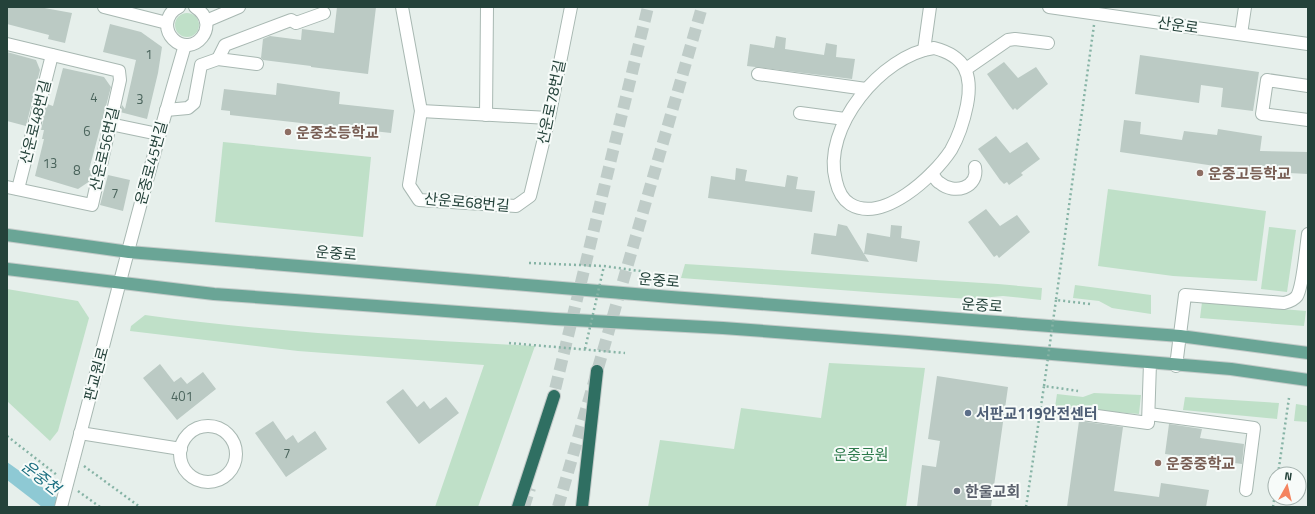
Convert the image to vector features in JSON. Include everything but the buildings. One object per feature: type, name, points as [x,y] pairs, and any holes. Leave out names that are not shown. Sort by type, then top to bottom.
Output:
[{"type":"highway","points":[[582,507],[597,372]]},
{"type":"highway","points":[[518,507],[554,396]]},
{"type":"main road","name":"운중로","points":[[7,235],[129,252],[671,297],[1180,336],[1308,353]]},
{"type":"main road","points":[[7,269],[214,294],[555,319],[723,328],[1176,366],[1231,369],[1308,380]]},
{"type":"street","points":[[104,7],[167,23]]},
{"type":"street","points":[[179,7],[172,12],[167,23],[170,35],[179,43],[185,45],[192,44],[202,38],[207,27],[204,15],[195,7]]},
{"type":"street","points":[[206,21],[239,7]]},
{"type":"street","name":"산운로68번길","points":[[402,7],[421,111],[409,185],[419,200],[516,206],[530,196]]},
{"type":"street","points":[[486,115],[487,7]]},
{"type":"street","name":"산운로78번길","points":[[530,196],[549,118],[570,7]]},
{"type":"street","points":[[924,50],[930,7]]},
{"type":"street","name":"산운로","points":[[1049,7],[1308,44]]},
{"type":"street","points":[[1241,34],[1245,7]]},
{"type":"street","points":[[218,59],[225,45],[291,20],[296,23],[324,13]]},
{"type":"street","points":[[966,69],[1008,40],[1015,39],[1048,43]]},
{"type":"street","points":[[7,44],[52,55]]},
{"type":"street","name":"운중로45번길","points":[[121,283],[158,134],[185,45]]},
{"type":"street","points":[[934,48],[942,50],[960,62],[966,69],[969,81],[969,94],[962,125],[951,149],[932,173],[911,190],[884,206],[871,209],[859,208],[849,203],[842,196],[837,187],[834,165],[837,143],[845,119],[866,90],[897,63],[924,50],[934,48]]},
{"type":"street","name":"산운로56번길","points":[[52,55],[119,70],[120,80],[92,205],[70,200]]},
{"type":"street","name":"산운로48번길","points":[[52,55],[13,188],[70,200]]},
{"type":"street","points":[[166,110],[188,108],[194,103],[201,65],[218,59],[257,64]]},
{"type":"street","points":[[758,74],[866,90]]},
{"type":"street","points":[[1308,86],[1267,80],[1262,114],[1308,120]]},
{"type":"street","points":[[421,111],[549,118]]},
{"type":"street","points":[[800,113],[845,119]]},
{"type":"street","points":[[110,124],[158,134]]},
{"type":"street","points":[[932,173],[939,183],[959,190],[966,187],[973,181],[976,173],[975,167]]},
{"type":"street","points":[[1176,366],[1186,295],[1284,303],[1292,301],[1297,296],[1300,287],[1308,234]]},
{"type":"street","name":"판교원로","points":[[61,507],[121,283]]},
{"type":"street","points":[[1075,413],[1148,423],[1150,414],[1150,363]]},
{"type":"street","points":[[1150,414],[1254,428],[1246,490]]},
{"type":"street","points":[[205,426],[214,427],[229,435],[236,451],[235,460],[232,469],[225,476],[217,480],[207,482],[198,480],[190,475],[184,467],[181,458],[181,449],[189,434],[196,429],[205,426]]},
{"type":"street","points":[[80,433],[181,449]]},
{"type":"path","points":[[1026,507],[1096,13]]},
{"type":"path","points":[[529,263],[604,266],[646,272]]},
{"type":"path","points":[[585,349],[604,266]]},
{"type":"path","points":[[1056,300],[1090,304]]},
{"type":"path","points":[[509,343],[625,353]]},
{"type":"path","points":[[1044,386],[1078,391]]},
{"type":"path","points":[[1279,466],[1289,398]]},
{"type":"path","points":[[7,436],[60,478]]},
{"type":"path","points":[[73,462],[140,507]]},
{"type":"path","points":[[72,487],[100,507]]},
{"type":"green space","points":[[187,13],[196,16],[199,25],[196,34],[187,37],[178,34],[175,25],[178,16]]},
{"type":"green space","points":[[223,142],[371,157],[363,237],[215,222]]},
{"type":"green space","points":[[1108,189],[1266,211],[1257,281],[1173,276],[1098,266]]},
{"type":"green space","points":[[1269,227],[1296,230],[1287,292],[1261,289]]},
{"type":"green space","points":[[685,264],[1042,288],[1041,300],[1003,296],[969,299],[681,278]]},
{"type":"green space","points":[[1075,285],[1151,295],[1151,314],[1112,308],[1099,301],[1073,298]]},
{"type":"green space","points":[[7,289],[78,301],[89,318],[58,431],[50,441],[7,401]]},
{"type":"green space","points":[[1202,302],[1306,311],[1304,326],[1200,318]]},
{"type":"green space","points":[[145,315],[291,331],[535,346],[478,507],[435,507],[484,365],[298,351],[130,331],[131,326]]},
{"type":"green space","name":"운중공원","points":[[829,363],[925,368],[906,507],[648,507],[660,440],[734,449],[741,408],[821,418]]},
{"type":"green space","points":[[1094,393],[1141,395],[1139,414],[1055,407],[1057,394],[1083,397]]},
{"type":"green space","points":[[1185,397],[1279,403],[1277,419],[1183,410]]},
{"type":"green space","points":[[1296,404],[1308,406],[1308,422],[1294,421]]},
{"type":"water","points":[[7,462],[70,507],[42,507],[7,480]]},
{"type":"tunnel","points":[[551,406],[648,7]]},
{"type":"tunnel","points":[[558,507],[702,7]]},
{"type":"tunnel","points":[[524,507],[530,488]]},
{"type":"place","name":"운중초등학교","points":[[288,132]]},
{"type":"place","name":"운중고등학교","points":[[1200,173]]},
{"type":"place","name":"서판교119안전센터","points":[[968,413]]},
{"type":"place","name":"운중중학교","points":[[1158,463]]},
{"type":"place","name":"한울교회","points":[[957,491]]},
{"type":"water label","name":"운중천","points":[[41,477]]}]
